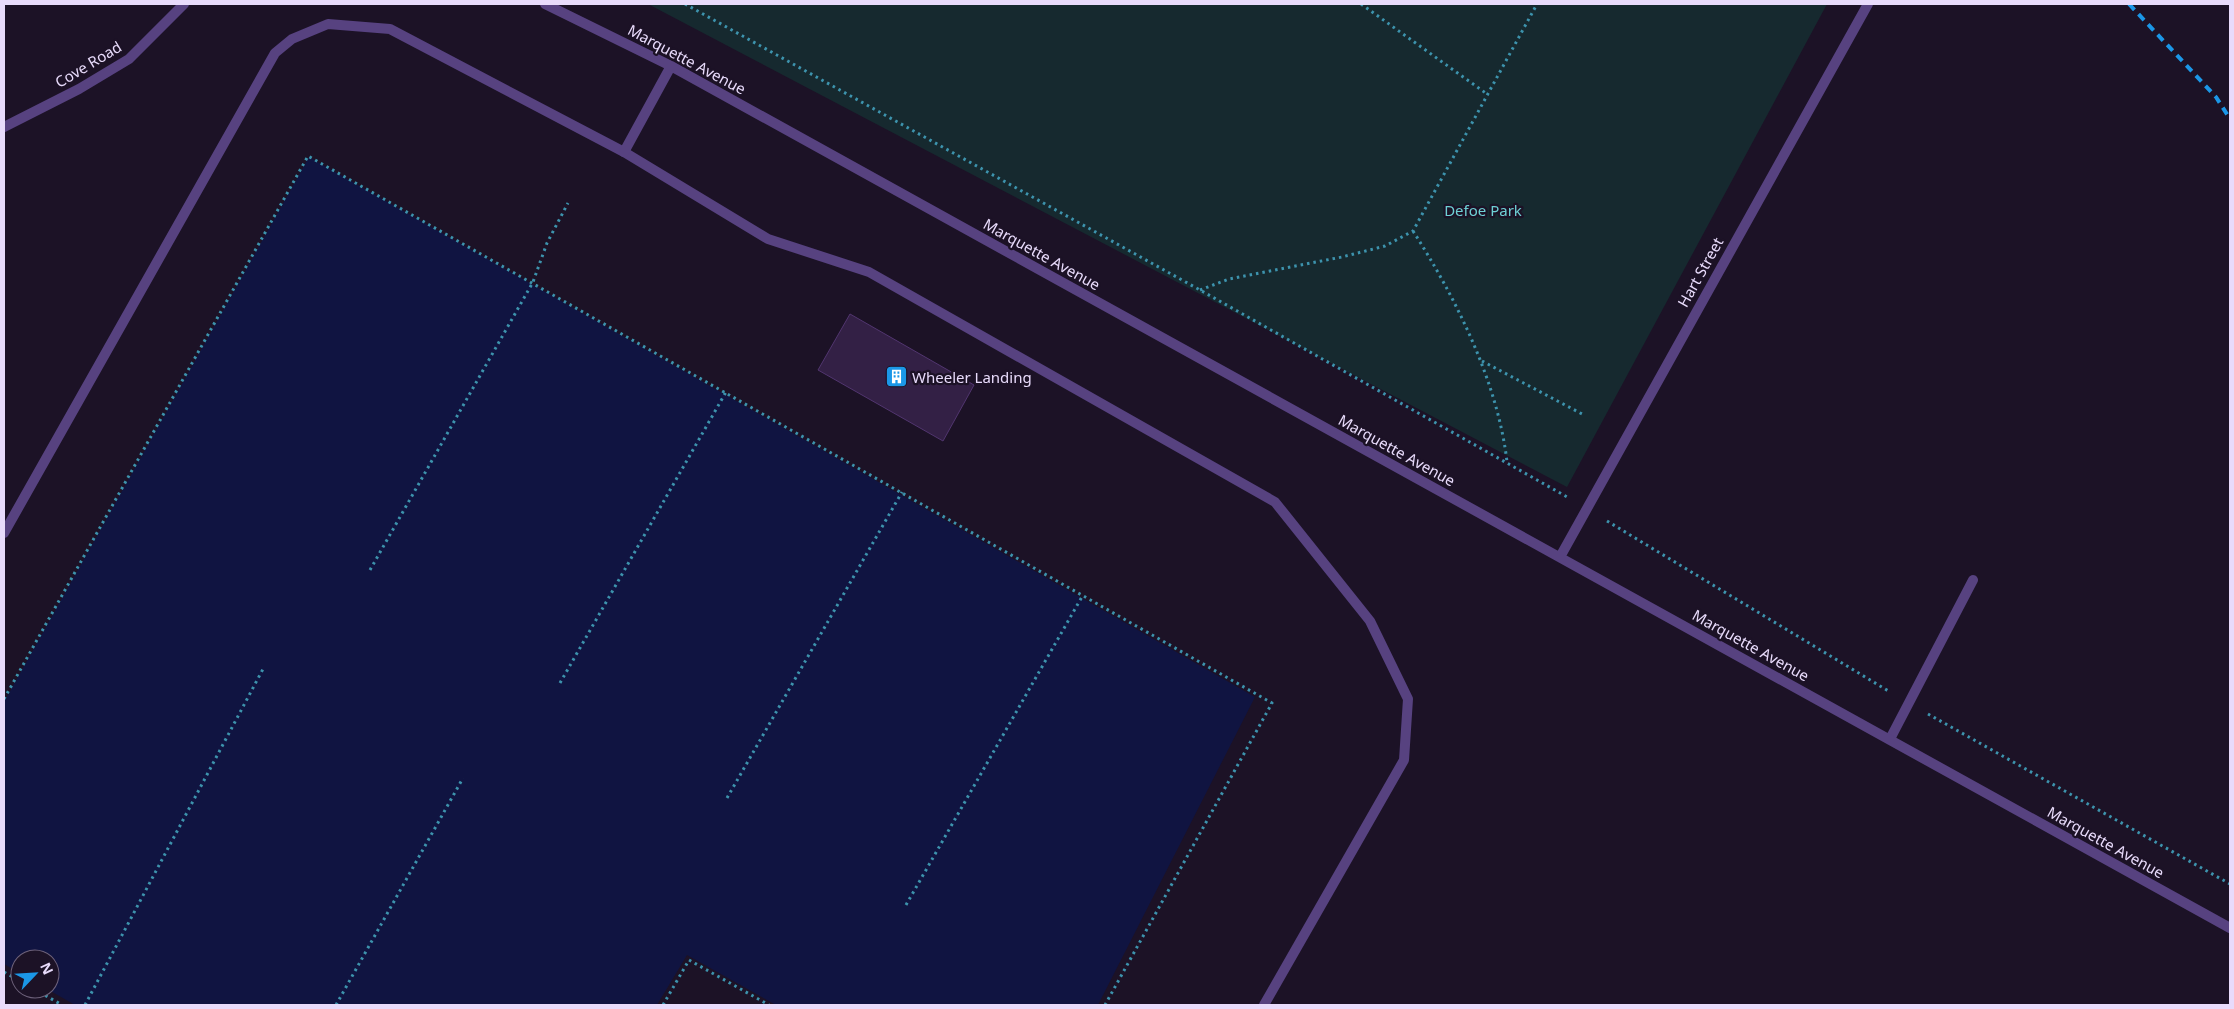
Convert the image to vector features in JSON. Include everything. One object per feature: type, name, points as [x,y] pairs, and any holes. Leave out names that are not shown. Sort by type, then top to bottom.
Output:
[{"type":"street","name":"Cove Road","points":[[4,127],[22,119],[129,59],[184,4]]},
{"type":"street","name":"Marquette Avenue","points":[[545,4],[671,66],[2230,928]]},
{"type":"street","name":"Hart Street","points":[[1560,557],[1585,508],[1868,4]]},
{"type":"street","points":[[4,532],[275,53],[292,39],[328,24],[390,29],[624,152],[768,239],[869,272],[1275,502],[1370,621],[1408,698],[1404,760],[1264,1005]]},
{"type":"street","points":[[624,152],[671,66]]},
{"type":"street","name":"Cove Road","points":[[4,134],[22,119]]},
{"type":"street","points":[[1890,740],[1973,580]]},
{"type":"path","points":[[685,4],[1507,462],[1910,704],[2230,884]]},
{"type":"path","points":[[1361,4],[1488,94]]},
{"type":"path","points":[[1200,290],[1229,279],[1342,257],[1385,246],[1413,231],[1538,4]]},
{"type":"path","points":[[4,698],[308,156],[1272,703],[1105,1005]]},
{"type":"path","points":[[370,570],[533,282],[547,243],[568,203]]},
{"type":"path","points":[[1413,231],[1432,260],[1481,361],[1504,436],[1507,462]]},
{"type":"path","points":[[1481,361],[1584,415]]},
{"type":"path","points":[[560,683],[726,392]]},
{"type":"path","points":[[727,798],[902,492]]},
{"type":"path","points":[[906,905],[1083,595]]},
{"type":"path","points":[[85,1005],[263,669]]},
{"type":"path","points":[[336,1005],[464,778]]},
{"type":"path","points":[[663,1005],[689,960],[768,1005]]},
{"type":"green space","name":"Defoe Park","points":[[648,4],[1827,4],[1567,487]]},
{"type":"shaded area","points":[[309,157],[1255,697],[1098,1005],[776,1005],[687,955],[657,1005],[75,1005],[60,996],[60,949],[10,949],[10,967],[4,964],[4,702]]},
{"type":"building","name":"Wheeler Landing","points":[[850,314],[974,385],[943,441],[818,370]]},
{"type":"railway","points":[[2129,4],[2216,97],[2230,119]]},
{"type":"place","name":"Wheeler Landing","points":[[896,377]]}]
